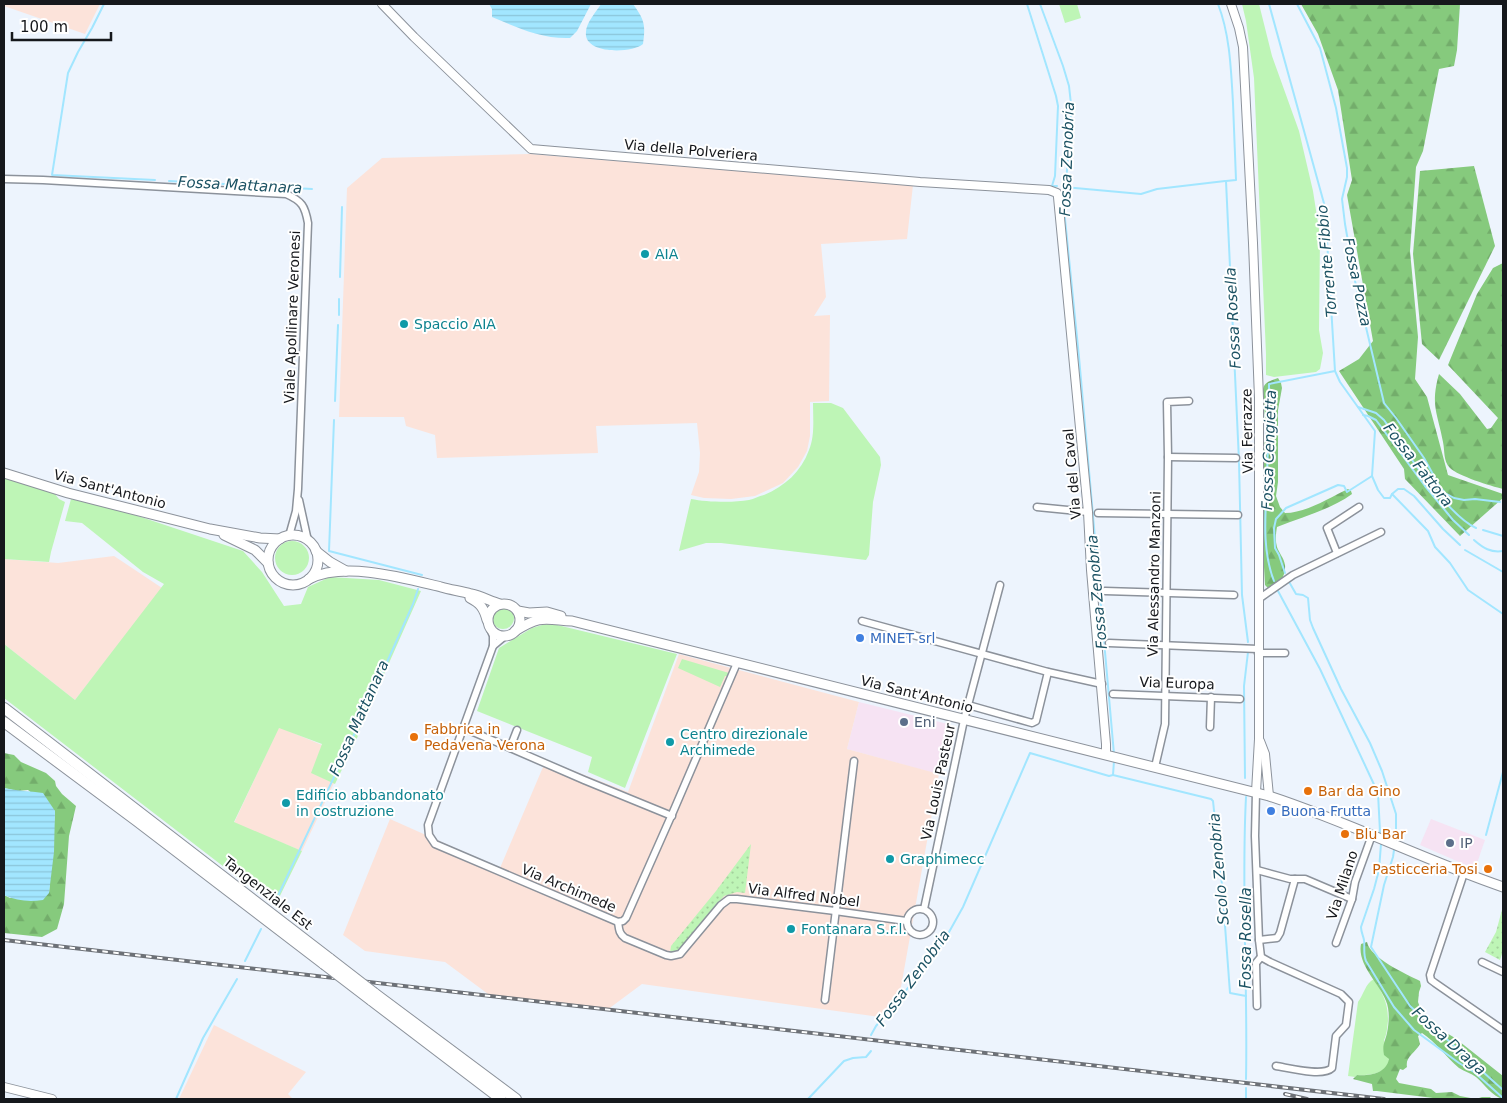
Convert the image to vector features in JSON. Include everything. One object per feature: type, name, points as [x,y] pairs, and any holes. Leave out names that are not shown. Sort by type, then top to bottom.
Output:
[{"type":"highway","name":"Tangenziale Est","points":[[4,708],[501,1099]]},
{"type":"highway","name":"Tangenziale Est","points":[[4,722],[327,962]]},
{"type":"highway","name":"Tangenziale Est","points":[[372,997],[516,1099]]},
{"type":"main road","name":"Via Sant'Antonio","points":[[4,473],[68,494],[210,529],[260,538],[280,539],[289,536]]},
{"type":"main road","name":"Via Sant'Antonio","points":[[210,529],[255,550],[268,563],[274,576],[287,584],[295,585],[302,583],[319,574],[349,572],[393,575],[470,593],[500,604],[508,604],[518,611],[556,614],[572,622]]},
{"type":"main road","points":[[289,536],[296,536],[308,541]]},
{"type":"main road","points":[[268,563],[274,543],[280,539]]},
{"type":"main road","name":"Via Sant'Antonio","points":[[308,541],[316,551],[330,562],[349,572]]},
{"type":"main road","points":[[309,579],[316,569],[316,551]]},
{"type":"main road","name":"Via Sant'Antonio","points":[[454,590],[482,605],[491,631]]},
{"type":"main road","points":[[487,620],[492,607],[500,604]]},
{"type":"main road","points":[[515,632],[520,619],[518,611]]},
{"type":"main road","name":"Via Sant'Antonio","points":[[505,636],[534,620],[545,618],[572,622],[1106,754],[1256,792],[1302,806],[1464,873],[1503,887]]},
{"type":"main road","points":[[491,631],[497,635],[505,636]]},
{"type":"street","name":"Via della Polveriera","points":[[382,4],[531,149],[910,181],[1049,190],[1057,193]]},
{"type":"street","name":"Via Ferrazze","points":[[1231,4],[1239,28],[1242,47],[1260,398],[1259,739]]},
{"type":"street","name":"Viale Apollinare Veronesi","points":[[4,179],[286,194],[302,203],[308,223],[296,511],[289,536]]},
{"type":"street","name":"Via del Caval","points":[[1057,193],[1088,512],[1106,754]]},
{"type":"street","name":"Via Alessandro Manzoni","points":[[1156,767],[1165,724],[1166,695],[1167,402],[1189,401]]},
{"type":"street","points":[[1168,457],[1236,458]]},
{"type":"street","name":"Viale Apollinare Veronesi","points":[[297,494],[308,541]]},
{"type":"street","points":[[1037,507],[1088,512]]},
{"type":"street","points":[[1337,553],[1327,528],[1359,507]]},
{"type":"street","points":[[1098,513],[1238,515]]},
{"type":"street","points":[[1260,598],[1293,575],[1380,532]]},
{"type":"street","name":"Via Louis Pasteur","points":[[924,909],[964,720],[1000,585]]},
{"type":"street","points":[[1105,591],[1234,595]]},
{"type":"street","points":[[862,621],[1048,672],[1102,684]]},
{"type":"street","points":[[491,631],[493,646],[464,728],[672,816]]},
{"type":"street","points":[[493,646],[505,636]]},
{"type":"street","points":[[1109,643],[1285,653]]},
{"type":"street","name":"Via Archimede","points":[[464,728],[428,825],[429,835],[435,844],[618,922],[624,921],[672,816],[737,663]]},
{"type":"street","points":[[968,705],[1032,723],[1036,721],[1048,672]]},
{"type":"street","name":"Via Europa","points":[[1113,694],[1240,699]]},
{"type":"street","points":[[1210,727],[1211,697]]},
{"type":"street","points":[[510,748],[517,730]]},
{"type":"street","points":[[1257,1006],[1256,963],[1261,957],[1258,940],[1255,836],[1259,739]]},
{"type":"street","points":[[1259,739],[1265,754],[1269,796]]},
{"type":"street","points":[[826,1000],[854,762]]},
{"type":"street","name":"Via Milano","points":[[1336,943],[1372,835]]},
{"type":"street","points":[[1256,870],[1290,879],[1305,879],[1352,899]]},
{"type":"street","points":[[1464,873],[1430,975],[1431,980],[1503,1030]]},
{"type":"street","points":[[1258,940],[1277,938],[1295,879]]},
{"type":"street","name":"Via Alfred Nobel","points":[[618,922],[619,931],[625,938],[670,956],[680,954],[721,904],[730,899],[835,911],[906,922]]},
{"type":"street","points":[[924,909],[933,918],[933,923],[929,931],[917,935],[909,930],[906,922],[912,911],[924,909]]},
{"type":"street","points":[[1261,957],[1341,994],[1349,1002],[1346,1025],[1336,1036],[1332,1068],[1329,1071],[1318,1072],[1276,1066]]},
{"type":"street","points":[[1482,962],[1503,972]]},
{"type":"street","points":[[4,1087],[52,1099]]},
{"type":"shaded area","points":[[4,4],[100,4],[85,34],[4,6]]},
{"type":"shaded area","name":"AIA","points":[[530,154],[913,185],[907,239],[821,244],[826,297],[814,316],[830,315],[829,401],[810,402],[810,436],[807,451],[798,467],[783,483],[755,496],[731,499],[704,498],[691,495],[699,472],[700,453],[697,423],[596,426],[598,453],[437,458],[435,435],[406,426],[404,417],[339,417],[347,188],[382,158]]},
{"type":"shaded area","points":[[114,556],[162,588],[75,700],[4,644],[4,559],[58,563]]},
{"type":"shaded area","points":[[679,654],[859,702],[847,749],[939,774],[901,987],[880,1017],[642,984],[607,1010],[492,997],[445,962],[365,951],[343,935],[390,819],[500,868],[546,760],[628,792]]},
{"type":"shaded area","points":[[859,702],[948,724],[937,774],[847,749]]},
{"type":"shaded area","name":"Edificio abbandonato in costruzione","points":[[279,727],[322,745],[312,773],[334,783],[302,851],[234,823]]},
{"type":"shaded area","points":[[1431,819],[1485,840],[1475,869],[1420,845]]},
{"type":"shaded area","points":[[214,1025],[306,1072],[288,1094],[293,1099],[179,1099]]},
{"type":"green space","points":[[1059,4],[1077,4],[1081,18],[1065,23]]},
{"type":"green space","points":[[1242,4],[1259,4],[1272,56],[1299,131],[1313,191],[1320,236],[1319,330],[1323,353],[1320,369],[1316,372],[1274,377],[1266,375],[1254,78]]},
{"type":"green space","points":[[1301,4],[1460,4],[1454,66],[1439,69],[1423,151],[1416,167],[1410,251],[1418,337],[1415,379],[1427,397],[1448,475],[1503,494],[1503,498],[1460,536],[1405,479],[1404,469],[1339,371],[1359,359],[1373,341],[1347,195],[1352,180],[1338,90],[1318,34]]},
{"type":"green space","points":[[1474,166],[1495,246],[1439,360],[1422,344],[1413,254],[1420,171]]},
{"type":"green space","points":[[1503,263],[1503,489],[1467,477],[1450,468],[1445,459],[1435,394],[1439,374],[1460,394],[1487,429],[1491,428],[1498,418],[1448,365],[1477,294],[1493,268]]},
{"type":"green space","points":[[1278,378],[1282,388],[1278,410],[1278,482],[1276,496],[1280,507],[1285,513],[1301,511],[1348,489],[1352,494],[1325,509],[1277,527],[1276,544],[1285,569],[1283,577],[1278,583],[1268,588],[1265,585],[1264,567],[1264,448],[1266,432],[1263,388],[1270,381]]},
{"type":"green space","points":[[813,403],[831,403],[843,408],[880,457],[881,465],[873,502],[869,555],[866,560],[721,543],[706,543],[679,551],[691,499],[720,502],[751,500],[779,487],[797,472],[806,458],[811,445]]},
{"type":"green space","points":[[4,475],[54,493],[65,502],[49,562],[4,559]]},
{"type":"green space","points":[[71,499],[129,513],[243,551],[262,572],[284,606],[301,604],[308,587],[330,577],[379,580],[421,591],[335,784],[311,773],[322,744],[279,728],[234,822],[302,851],[275,906],[4,698],[4,644],[75,700],[164,584],[143,572],[82,523],[65,521]]},
{"type":"green space","points":[[292,541],[304,546],[309,558],[304,570],[292,575],[280,570],[275,558],[280,546]]},
{"type":"green space","points":[[503,607],[511,610],[514,618],[511,626],[503,629],[495,626],[492,618],[495,610]]},
{"type":"green space","points":[[549,623],[677,654],[625,788],[588,772],[592,757],[477,711],[499,648],[532,628]]},
{"type":"green space","points":[[682,659],[729,673],[728,676],[725,676],[720,687],[678,668]]},
{"type":"green space","points":[[4,753],[14,755],[21,762],[46,773],[55,781],[62,794],[76,806],[69,836],[64,904],[57,929],[42,937],[4,933],[4,895],[10,898],[49,893],[55,811],[28,790],[17,791],[4,788]]},
{"type":"green space","points":[[751,844],[745,893],[737,892],[724,896],[680,950],[670,953],[671,946]]},
{"type":"green space","points":[[1503,906],[1503,951],[1500,960],[1485,952],[1496,932]]},
{"type":"green space","points":[[1367,942],[1381,960],[1420,981],[1418,1002],[1423,1015],[1503,1076],[1503,1099],[1492,1093],[1474,1076],[1459,1068],[1422,1033],[1418,1036],[1420,1044],[1407,1060],[1407,1067],[1403,1070],[1400,1069],[1396,1079],[1399,1083],[1431,1089],[1436,1093],[1452,1092],[1460,1096],[1476,1099],[1441,1099],[1373,1091],[1372,1084],[1353,1079],[1357,1075],[1367,1075],[1381,1071],[1389,1059],[1384,1055],[1383,1048],[1389,1017],[1388,1008],[1383,994],[1369,974],[1362,959],[1361,944]]},
{"type":"green space","points":[[1374,979],[1387,1009],[1388,1021],[1384,1040],[1389,1061],[1384,1069],[1376,1073],[1357,1075],[1355,1077],[1348,1076],[1358,1002],[1367,986]]},
{"type":"green space","points":[[1490,1097],[1492,1099],[1476,1099]]},
{"type":"water","points":[[489,4],[591,4],[577,31],[570,38],[559,38],[539,35],[492,17],[492,9]]},
{"type":"water","points":[[601,4],[633,4],[643,22],[643,44],[619,50],[609,50],[592,45],[587,39],[586,29],[589,21]]},
{"type":"water","points":[[4,788],[43,793],[55,811],[54,852],[49,893],[43,900],[14,899],[4,895]]},
{"type":"waterway","name":"Fossa Mattanara","points":[[104,4],[68,73],[52,175],[155,180]]},
{"type":"waterway","points":[[1027,4],[1058,106],[1055,176],[1052,186],[1057,186]]},
{"type":"waterway","name":"Fossa Zenobria","points":[[1040,4],[1063,66],[1069,86],[1071,104],[1064,209],[1114,754]]},
{"type":"waterway","name":"Fossa Rosella","points":[[1218,4],[1225,28],[1231,65],[1233,103],[1236,180],[1226,181],[1239,461],[1242,595],[1248,642]]},
{"type":"waterway","name":"Torrente Fibbio","points":[[1269,4],[1325,207],[1335,371],[1340,382],[1375,431],[1372,476],[1384,498],[1390,498],[1392,494],[1428,531],[1435,547],[1450,563],[1468,590],[1503,614]]},
{"type":"waterway","name":"Fossa Pozza","points":[[1297,4],[1320,48],[1336,108],[1347,168],[1342,199],[1345,224],[1355,281],[1384,403],[1424,458],[1445,493],[1454,498],[1464,500],[1475,499],[1500,502]]},
{"type":"waterway","name":"Fossa Mattanara","points":[[169,181],[312,189]]},
{"type":"waterway","points":[[1064,187],[1141,194],[1157,189],[1225,181]]},
{"type":"waterway","name":"Fossa Mattanara","points":[[340,277],[342,207]]},
{"type":"waterway","name":"Fossa Mattanara","points":[[339,299],[339,315]]},
{"type":"waterway","name":"Fossa Mattanara","points":[[335,401],[338,325]]},
{"type":"waterway","name":"Fossa Cengietta","points":[[1274,581],[1267,556],[1265,529],[1269,384],[1335,371]]},
{"type":"waterway","name":"Fossa Fattora","points":[[1358,407],[1376,413],[1384,420],[1439,495],[1464,521],[1476,528]]},
{"type":"waterway","points":[[1363,415],[1376,420],[1425,486],[1453,520],[1469,535]]},
{"type":"waterway","name":"Fossa Mattanara","points":[[334,420],[329,551],[422,575]]},
{"type":"waterway","name":"Fossa Draga","points":[[1285,573],[1275,548],[1274,528],[1276,519],[1286,508],[1338,485],[1344,486],[1347,492],[1372,476]]},
{"type":"waterway","name":"Torrente Fibbio","points":[[1392,494],[1398,489],[1404,489],[1414,496],[1460,545]]},
{"type":"waterway","name":"Fossa Fattora","points":[[1483,530],[1503,536]]},
{"type":"waterway","points":[[1474,540],[1487,549],[1503,551]]},
{"type":"waterway","name":"Torrente Fibbio","points":[[1465,550],[1503,572]]},
{"type":"waterway","name":"Fossa Draga","points":[[1288,580],[1296,594],[1308,598],[1310,620],[1313,628],[1382,771],[1396,814],[1396,838]]},
{"type":"waterway","name":"Fossa Mattanara","points":[[275,902],[361,720],[418,589]]},
{"type":"waterway","name":"Fossa Cengietta","points":[[1278,591],[1320,669],[1378,793],[1380,832]]},
{"type":"waterway","name":"Fossa Rosella","points":[[1245,778],[1244,686],[1248,652]]},
{"type":"waterway","name":"Fossa Zenobria","points":[[871,1035],[876,1026],[929,963],[944,941],[963,907],[1030,753],[1109,776],[1113,775],[1114,761]]},
{"type":"waterway","points":[[1486,835],[1503,772]]},
{"type":"waterway","name":"Scolo Zenobria","points":[[1113,775],[1213,801],[1222,885],[1230,993],[1246,996]]},
{"type":"waterway","name":"Fossa Rosella","points":[[1246,797],[1244,868],[1246,1079]]},
{"type":"waterway","name":"Fossa Cengietta","points":[[1381,844],[1379,870],[1361,927],[1366,961],[1394,1007],[1414,1030],[1474,1072],[1503,1098]]},
{"type":"waterway","name":"Fossa Draga","points":[[1394,850],[1384,885],[1371,947],[1410,1006],[1503,1090]]},
{"type":"waterway","name":"Fossa Mattanara","points":[[245,961],[261,929]]},
{"type":"waterway","name":"Fossa Mattanara","points":[[176,1099],[203,1038],[237,979]]},
{"type":"waterway","name":"Fossa Zenobria","points":[[808,1099],[844,1061],[866,1057],[871,1051]]},
{"type":"waterway","name":"Fossa Rosella","points":[[1246,1088],[1246,1099]]},
{"type":"railway","points":[[4,940],[1384,1099]]},
{"type":"railway","points":[[1285,1094],[1307,1099]]},
{"type":"place","name":"AIA","points":[[645,254]]},
{"type":"place","name":"Spaccio AIA","points":[[404,324]]},
{"type":"place","name":"MINET srl","points":[[860,638]]},
{"type":"place","name":"Eni","points":[[904,722]]},
{"type":"place","name":"Fabbrica in Pedavena Verona","points":[[414,737]]},
{"type":"place","name":"Centro direzionale Archimede","points":[[670,742]]},
{"type":"place","name":"Bar da Gino","points":[[1308,791]]},
{"type":"place","name":"Edificio abbandonato in costruzione","points":[[286,803]]},
{"type":"place","name":"Buona Frutta","points":[[1271,811]]},
{"type":"place","name":"Blu Bar","points":[[1345,834]]},
{"type":"place","name":"IP","points":[[1450,843]]},
{"type":"place","name":"Graphimecc","points":[[890,859]]},
{"type":"place","name":"Pasticceria Tosi","points":[[1488,869]]},
{"type":"place","name":"Fontanara S.r.l.","points":[[791,929]]}]
